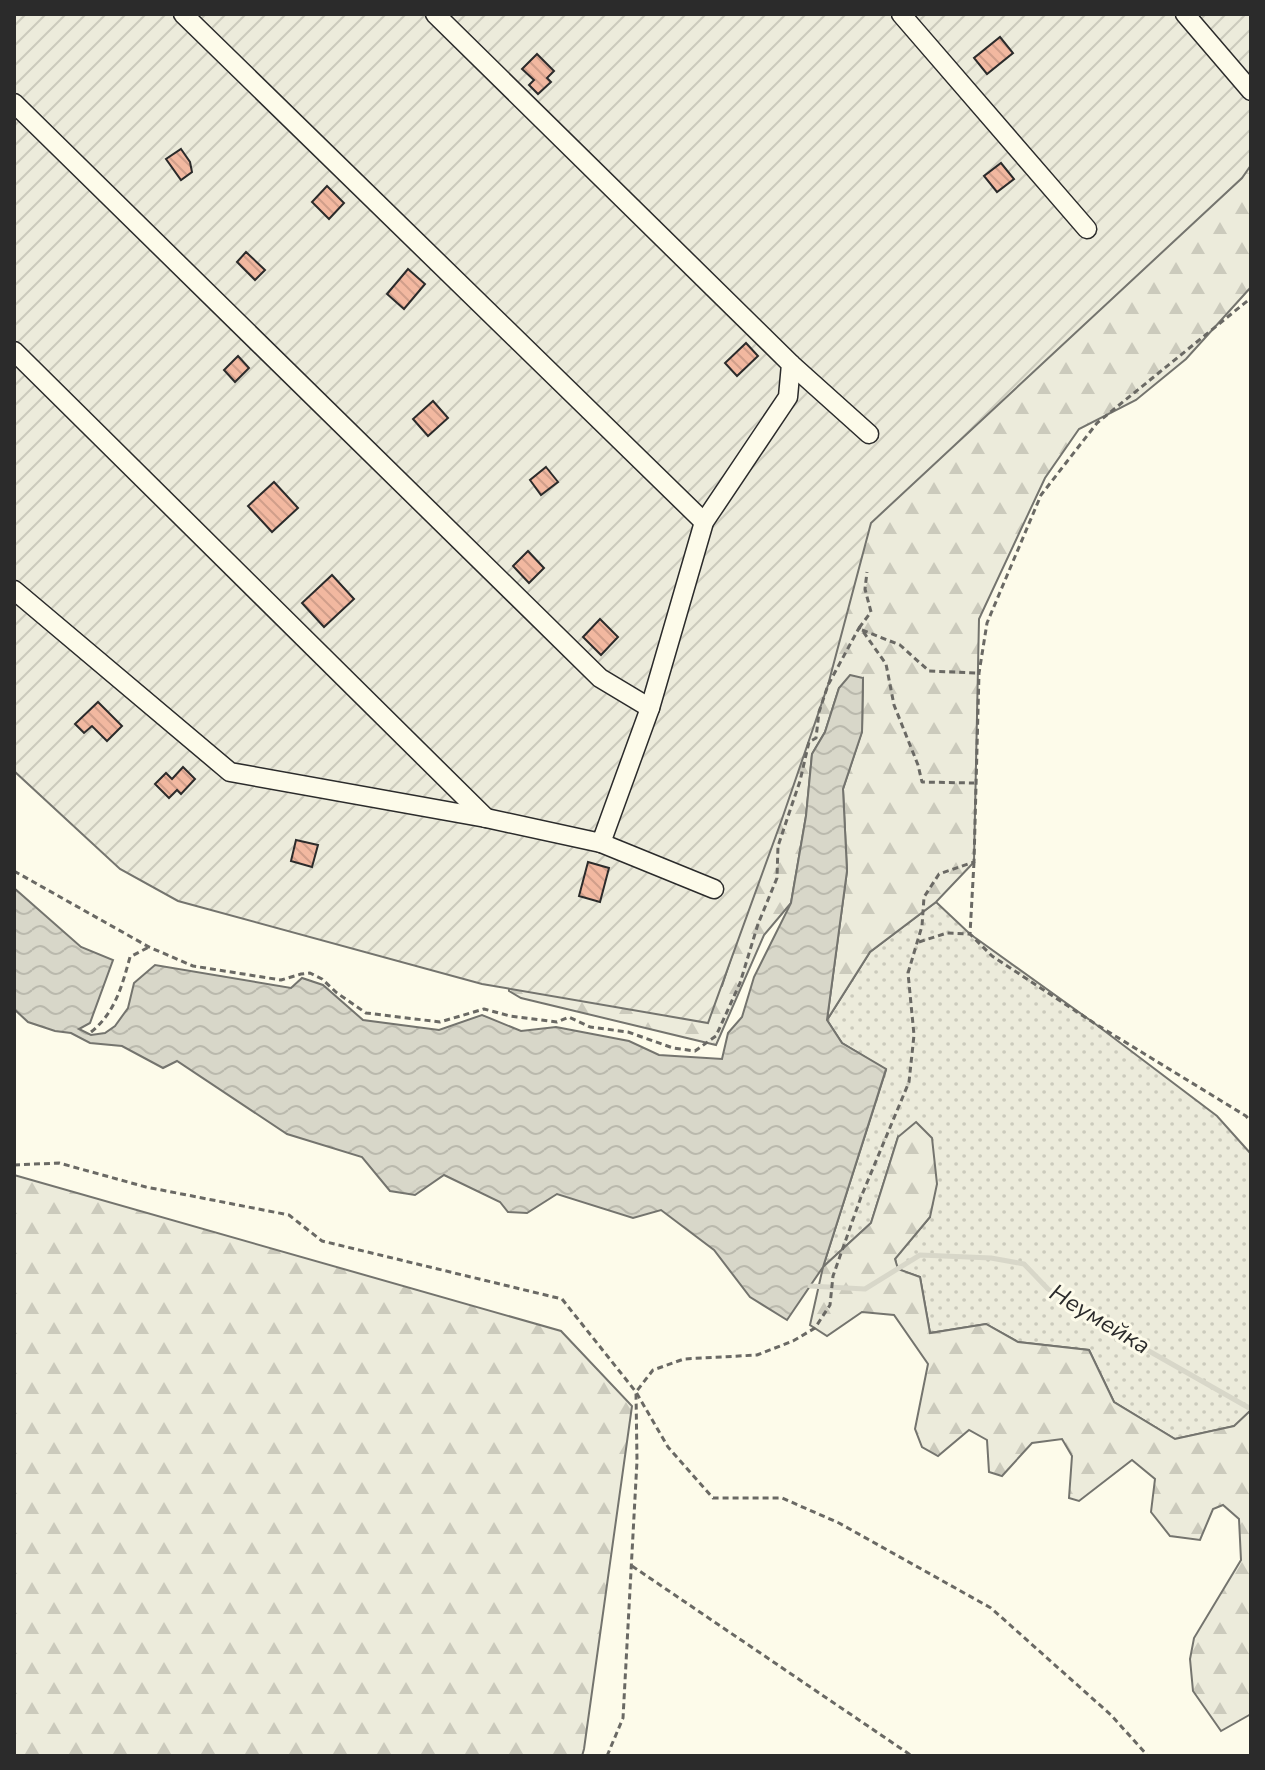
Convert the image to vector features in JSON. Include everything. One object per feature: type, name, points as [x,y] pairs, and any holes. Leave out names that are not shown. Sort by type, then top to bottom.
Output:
[{"type":"street","points":[[183,14],[704,522]]},
{"type":"street","points":[[435,14],[791,364],[869,434]]},
{"type":"street","points":[[901,14],[1087,229]]},
{"type":"street","points":[[1185,14],[1251,91]]},
{"type":"street","points":[[14,103],[600,678],[650,708]]},
{"type":"street","points":[[14,351],[486,818]]},
{"type":"street","points":[[601,843],[650,708],[704,522],[788,397],[791,364]]},
{"type":"street","points":[[14,590],[230,772],[486,818],[601,843],[714,889]]},
{"type":"path","points":[[970,934],[979,673],[987,623],[1041,495],[1097,423],[1251,298]]},
{"type":"path","points":[[14,871],[149,947],[193,966],[281,980],[310,973],[366,1013],[440,1022],[484,1009],[557,1022],[569,1017],[590,1027],[628,1032],[673,1048],[695,1051],[716,1036],[740,983],[758,924],[777,878],[778,846],[800,781],[809,742],[816,738],[819,712],[828,685],[871,612],[865,589],[867,572]]},
{"type":"path","points":[[861,629],[900,645],[929,671],[979,673]]},
{"type":"path","points":[[861,629],[886,664],[894,705],[922,782],[975,783]]},
{"type":"path","points":[[607,1756],[623,1718],[637,1461],[636,1392],[653,1370],[684,1359],[757,1355],[793,1341],[815,1328],[830,1305],[833,1276],[861,1197],[909,1082],[914,1035],[908,973],[922,926],[924,897],[939,874],[974,862]]},
{"type":"path","points":[[917,942],[947,933],[970,934],[992,956],[1251,1122]]},
{"type":"path","points":[[91,1032],[102,1023],[119,997],[130,957],[149,947]]},
{"type":"path","points":[[14,1165],[59,1163],[146,1187],[289,1215],[322,1241],[562,1299],[636,1392],[668,1447],[713,1498],[782,1498],[839,1523],[991,1608],[1111,1715],[1148,1756]]},
{"type":"path","points":[[632,1566],[912,1756]]},
{"type":"green space","points":[[14,14],[1251,14],[1251,165],[1242,178],[871,523],[828,685],[708,1023],[482,984],[178,901],[120,869],[14,771]]},
{"type":"green space","points":[[1251,134],[1251,287],[1186,359],[1136,400],[1079,429],[1045,478],[979,619],[974,862],[936,902],[870,952],[827,1020],[847,871],[843,789],[862,731],[863,678],[839,688],[825,732],[812,754],[806,816],[791,903],[764,935],[716,1045],[521,998],[509,991],[508,976],[698,1003],[722,986],[865,498]]},
{"type":"green space","points":[[936,902],[970,934],[1217,1116],[1251,1154],[1251,1410],[1235,1426],[1175,1439],[1114,1402],[1089,1350],[1018,1342],[986,1324],[930,1333],[920,1277],[897,1269],[895,1258],[930,1217],[898,1137],[871,1223],[823,1267],[886,1070],[842,1043],[827,1020],[870,952]]},
{"type":"green space","points":[[916,1122],[932,1138],[937,1184],[930,1217],[895,1259],[898,1269],[920,1277],[930,1333],[986,1324],[1018,1342],[1089,1350],[1114,1402],[1175,1439],[1234,1426],[1251,1410],[1251,1714],[1221,1731],[1193,1691],[1190,1659],[1194,1638],[1241,1560],[1239,1519],[1223,1505],[1213,1509],[1200,1540],[1170,1536],[1151,1512],[1155,1479],[1132,1460],[1079,1501],[1069,1498],[1072,1456],[1062,1439],[1032,1443],[1002,1476],[989,1472],[987,1440],[969,1430],[938,1456],[922,1447],[915,1429],[928,1364],[894,1315],[862,1312],[827,1336],[810,1325],[823,1267],[871,1223],[898,1137]]},
{"type":"green space","points":[[14,1175],[561,1331],[632,1406],[582,1756],[14,1756]]},
{"type":"water","points":[[850,675],[863,678],[862,732],[843,789],[847,871],[827,1020],[842,1043],[886,1069],[823,1267],[787,1320],[750,1297],[714,1250],[661,1210],[633,1218],[557,1194],[527,1213],[508,1212],[500,1202],[444,1175],[415,1195],[390,1191],[362,1157],[287,1134],[177,1061],[163,1068],[122,1046],[90,1043],[71,1033],[28,1022],[14,1009],[14,888],[81,947],[113,960],[90,1023],[79,1029],[91,1035],[105,1033],[115,1026],[128,1008],[134,983],[155,965],[291,988],[302,978],[323,985],[363,1020],[439,1030],[482,1015],[521,1031],[556,1027],[629,1041],[659,1055],[722,1059],[728,1033],[742,1017],[754,977],[791,903],[806,816],[812,754],[825,732],[839,688]]},
{"type":"building","points":[[1000,37],[1013,53],[987,74],[974,58]]},
{"type":"building","points":[[537,54],[554,71],[547,78],[551,82],[538,94],[529,85],[534,80],[522,69]]},
{"type":"building","points":[[181,149],[190,162],[192,172],[181,180],[166,159]]},
{"type":"building","points":[[1001,163],[1014,179],[997,192],[984,176]]},
{"type":"building","points":[[327,186],[344,203],[329,219],[312,202]]},
{"type":"building","points":[[246,252],[265,270],[255,280],[237,262]]},
{"type":"building","points":[[408,269],[425,284],[404,309],[387,294]]},
{"type":"building","points":[[746,343],[758,356],[737,376],[725,363]]},
{"type":"building","points":[[238,356],[249,368],[235,382],[224,370]]},
{"type":"building","points":[[433,401],[448,418],[428,436],[413,419]]},
{"type":"building","points":[[546,467],[558,482],[541,495],[530,480]]},
{"type":"building","points":[[274,482],[298,508],[272,532],[248,506]]},
{"type":"building","points":[[528,551],[544,568],[529,583],[513,566]]},
{"type":"building","points":[[332,575],[354,599],[324,627],[302,603]]},
{"type":"building","points":[[600,619],[618,637],[601,655],[583,637]]},
{"type":"building","points":[[98,702],[122,726],[107,741],[92,726],[84,733],[75,724]]},
{"type":"building","points":[[183,767],[195,779],[181,794],[177,790],[169,798],[155,784],[166,773],[172,779]]},
{"type":"building","points":[[296,840],[318,845],[312,867],[291,861]]},
{"type":"building","points":[[588,862],[609,868],[600,902],[579,896]]},
{"type":"waterway","name":"Неумейка","points":[[810,1286],[865,1289],[920,1255],[991,1258],[1024,1264],[1048,1289],[1126,1338],[1251,1409]]}]
